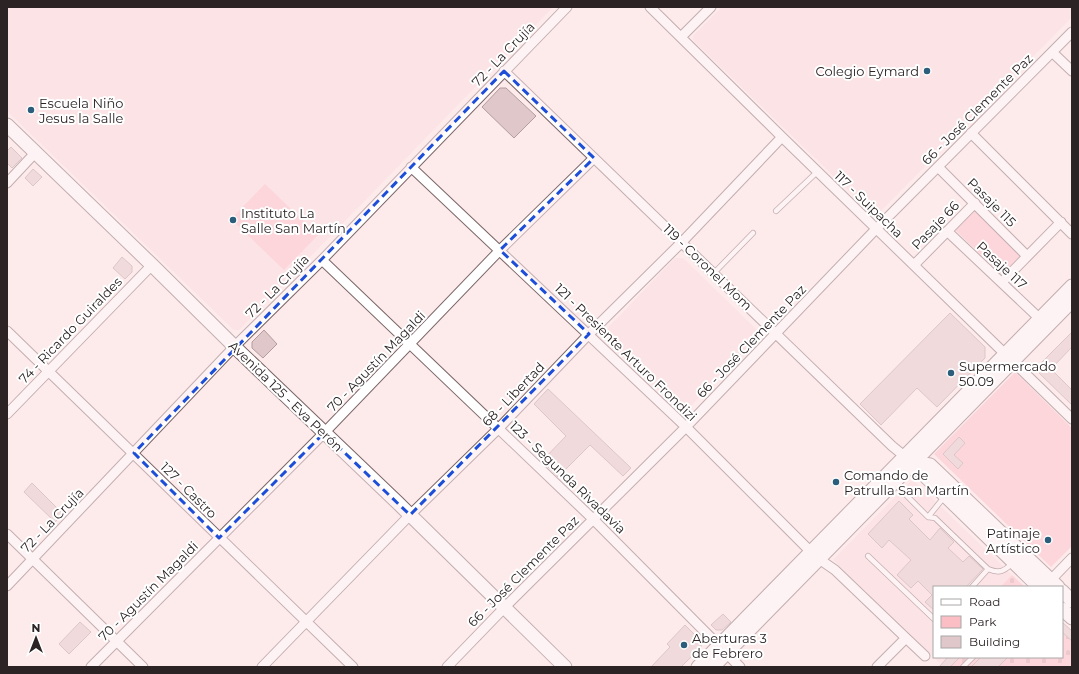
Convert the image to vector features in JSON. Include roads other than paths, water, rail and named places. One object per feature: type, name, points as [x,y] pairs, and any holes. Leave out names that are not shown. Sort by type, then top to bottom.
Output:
[{"type":"main road","name":"Avenida 125 - Eva Perón","points":[[7,125],[565,667]]},
{"type":"main road","points":[[1009,357],[1039,318],[1072,286]]},
{"type":"main road","points":[[698,667],[722,649],[1009,357],[1072,301]]},
{"type":"main road","points":[[815,555],[893,483],[909,459]]},
{"type":"main road","name":"119 - Coronel Mom","points":[[909,459],[1038,586]]},
{"type":"main road","name":"119 - Coronel Mom","points":[[909,459],[930,465],[1051,585]]},
{"type":"main road","points":[[1063,592],[1072,601]]},
{"type":"main road","points":[[1063,610],[1072,618]]},
{"type":"main road","points":[[713,667],[722,649]]},
{"type":"street","name":"72 - La Crujía","points":[[7,586],[234,347],[322,260],[567,7]]},
{"type":"street","name":"117 - Suipacha","points":[[650,7],[782,138],[1072,419]]},
{"type":"street","points":[[680,37],[710,7]]},
{"type":"street","name":"66 - José Clemente Paz","points":[[447,667],[504,608],[686,427],[876,229],[1072,32]]},
{"type":"street","points":[[1052,52],[1072,71]]},
{"type":"street","name":"119 - Coronel Mom","points":[[504,71],[776,334],[909,459]]},
{"type":"street","points":[[971,132],[1072,234]]},
{"type":"street","name":"68 - Libertad","points":[[262,667],[410,516],[499,428],[589,334],[682,242],[782,138]]},
{"type":"street","points":[[7,183],[35,153]]},
{"type":"street","name":"70 - Agustín Magaldi","points":[[91,667],[324,433],[500,250],[594,158]]},
{"type":"street","name":"121 - Presiente Arturo Frondizi","points":[[411,167],[686,427],[815,555],[835,570],[925,656]]},
{"type":"street","name":"Pasaje 115","points":[[938,167],[1027,256]]},
{"type":"street","name":"Pasaje 66","points":[[914,265],[975,203]]},
{"type":"street","points":[[1002,282],[1061,222]]},
{"type":"street","name":"Pasaje 117","points":[[947,231],[1039,318]]},
{"type":"street","name":"123 - Segunda Rivadavia","points":[[322,260],[593,519],[740,667]]},
{"type":"street","name":"74 - Ricardo Guiraldes","points":[[7,414],[152,265]]},
{"type":"street","name":"127 - Castro","points":[[7,331],[353,667]]},
{"type":"street","points":[[7,534],[143,667]]},
{"type":"street","points":[[1051,585],[1072,558]]},
{"type":"street","points":[[877,667],[906,638]]},
{"type":"lane","points":[[776,211],[817,172]]},
{"type":"lane","points":[[714,273],[753,233]]},
{"type":"lane","points":[[893,483],[928,516],[935,518],[988,569],[996,572],[1003,572],[1014,562]]},
{"type":"lane","points":[[928,516],[945,496]]},
{"type":"lane","points":[[868,556],[933,618]]},
{"type":"lane","points":[[973,586],[988,569]]},
{"type":"lane","points":[[963,667],[972,658]]},
{"type":"place","name":"Colegio Eymard","points":[[927,71]]},
{"type":"place","name":"Escuela Niño Jesus la Salle","points":[[31,110]]},
{"type":"place","name":"Instituto La Salle San Martín","points":[[233,220]]},
{"type":"place","name":"Supermercado 50.09","points":[[951,373]]},
{"type":"place","name":"Comando de Patrulla San Martín","points":[[836,482]]},
{"type":"place","name":"Patinaje Artístico","points":[[1048,540]]},
{"type":"place","name":"Aberturas 3 de Febrero","points":[[684,645]]}]
